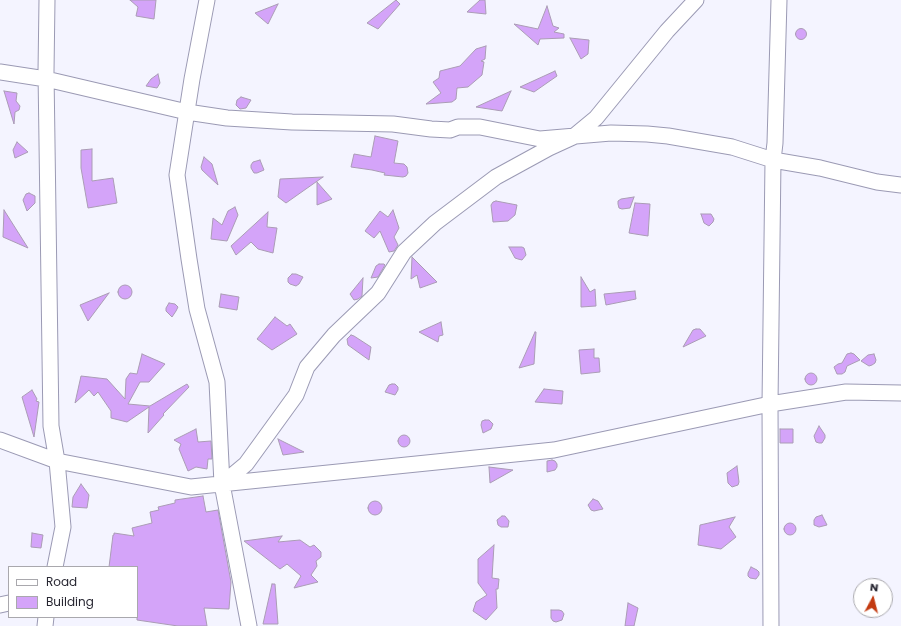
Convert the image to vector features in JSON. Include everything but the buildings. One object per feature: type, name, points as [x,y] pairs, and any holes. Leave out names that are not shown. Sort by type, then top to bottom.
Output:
[{"type":"street","points":[[47,0],[46,79],[51,426],[57,461],[63,527],[55,566]]},
{"type":"street","points":[[207,0],[187,112],[178,175],[197,309],[217,382],[222,484],[249,626]]},
{"type":"street","points":[[222,484],[246,464],[296,395],[308,367],[334,336],[378,293],[404,252],[435,223],[496,177],[549,148],[573,137],[596,118],[667,31],[696,0]]},
{"type":"street","points":[[771,626],[770,404],[773,160],[775,144],[779,0]]},
{"type":"street","points":[[0,72],[46,79],[187,112],[227,118],[292,122],[393,124],[430,130],[450,130],[458,127],[480,127],[540,140],[611,133],[661,135],[732,148],[773,160],[820,168],[877,182],[901,185]]},
{"type":"street","points":[[0,440],[57,461],[192,487],[554,450],[770,404],[846,392],[901,393]]}]
